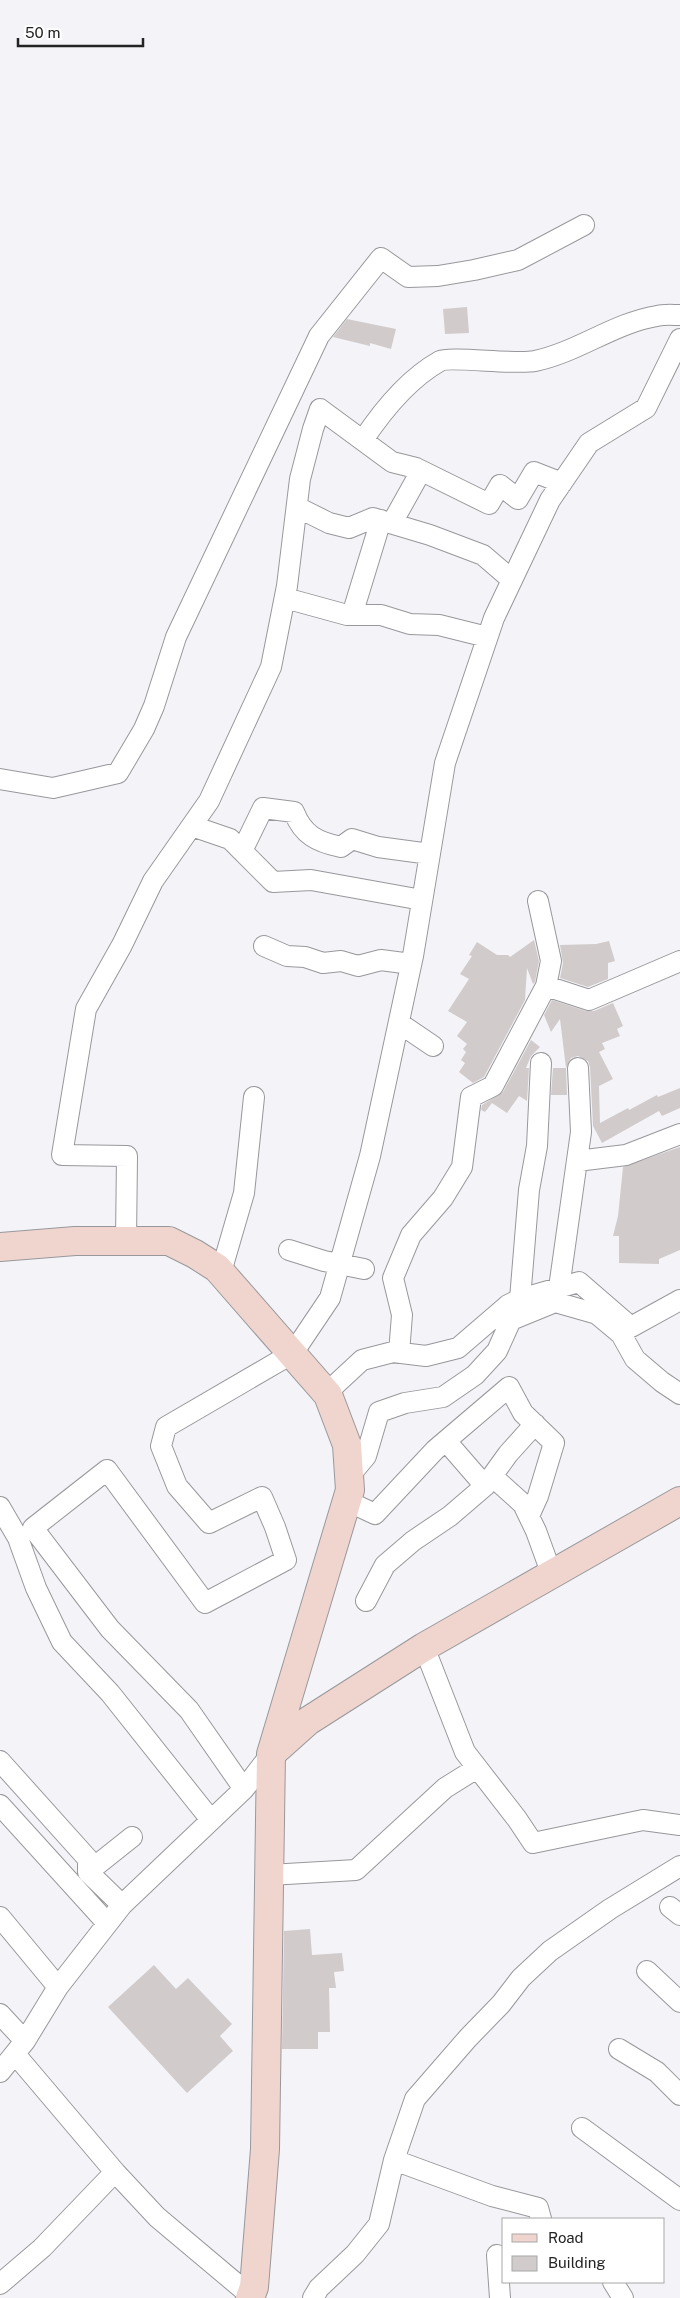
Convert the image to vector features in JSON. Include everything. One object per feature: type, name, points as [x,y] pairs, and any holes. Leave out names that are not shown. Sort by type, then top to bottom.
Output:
[{"type":"street","points":[[0,779],[53,788],[118,773],[144,729],[154,706],[176,637],[318,336],[381,258],[408,277],[438,276],[518,260],[584,225]]},
{"type":"street","points":[[363,440],[380,415],[406,387],[442,360],[535,361],[583,344],[619,327],[657,316],[680,315]]},
{"type":"street","points":[[244,1789],[189,1710],[110,1628],[33,1528],[107,1470],[205,1603],[286,1560],[276,1527],[262,1497],[209,1523],[177,1486],[161,1446],[166,1427],[293,1352],[330,1298],[370,1156],[399,1023],[411,964],[445,763],[487,637],[494,618],[550,500],[589,443],[646,408],[680,339]]},
{"type":"street","points":[[126,1241],[127,1156],[62,1154],[86,1010],[122,945],[153,880],[209,802],[271,667],[285,598],[300,480],[312,429],[320,409],[392,462],[421,471],[489,504],[500,485],[518,499],[534,472],[562,483]]},
{"type":"street","points":[[352,614],[387,522],[421,471]]},
{"type":"street","points":[[297,507],[329,523],[349,528],[373,518],[387,522],[483,555],[512,580]]},
{"type":"street","points":[[285,598],[352,614],[381,615],[410,624],[439,625],[487,637]]},
{"type":"street","points":[[242,851],[263,808],[294,812],[299,825],[320,842],[341,847],[352,839],[378,847],[430,854]]},
{"type":"street","points":[[192,826],[230,839],[272,882],[311,880],[422,900]]},
{"type":"street","points":[[399,1353],[402,1315],[393,1278],[411,1235],[442,1198],[462,1167],[471,1096],[493,1086],[546,986],[551,961],[538,901]]},
{"type":"street","points":[[264,946],[287,956],[305,957],[323,963],[341,962],[358,966],[381,960],[411,964]]},
{"type":"street","points":[[546,986],[589,1000],[680,961]]},
{"type":"street","points":[[399,1023],[433,1046]]},
{"type":"street","points":[[520,1299],[530,1190],[537,1146],[541,1063]]},
{"type":"street","points":[[557,1295],[581,1132],[578,1068]]},
{"type":"street","points":[[221,1272],[244,1193],[254,1097]]},
{"type":"street","points":[[577,1161],[626,1155],[680,1134]]},
{"type":"street","points":[[0,1247],[75,1241],[169,1241],[195,1254],[221,1272],[293,1352],[328,1395],[347,1445],[350,1490],[271,1754],[265,2149],[254,2288],[250,2297],[194,2246],[157,2217],[115,2172],[20,2047],[0,2014]]},
{"type":"street","points":[[290,1250],[364,1269]]},
{"type":"street","points":[[350,1474],[366,1456],[379,1412],[405,1403],[444,1397],[475,1375],[496,1351],[511,1320],[579,1282],[631,1327],[680,1300]]},
{"type":"street","points":[[328,1395],[335,1385],[362,1360],[393,1352],[426,1356],[458,1348],[508,1305],[520,1299],[557,1295],[597,1314],[622,1334],[635,1359],[662,1382],[680,1394]]},
{"type":"street","points":[[347,1502],[375,1514],[435,1450],[509,1387],[523,1413],[554,1443],[538,1496],[529,1516]]},
{"type":"street","points":[[366,1601],[385,1565],[413,1541],[450,1516],[489,1481],[508,1454],[536,1424]]},
{"type":"street","points":[[446,1441],[489,1481],[523,1504],[552,1575]]},
{"type":"street","points":[[0,2072],[20,2047],[58,1987],[122,1905],[244,1789],[271,1754],[308,1721],[424,1647],[680,1501]]},
{"type":"street","points":[[0,1507],[18,1538],[36,1588],[62,1642],[110,1693],[211,1820]]},
{"type":"street","points":[[424,1647],[465,1752],[517,1819],[533,1843],[643,1820],[680,1825]]},
{"type":"street","points":[[0,1761],[88,1859],[88,1872],[122,1905]]},
{"type":"street","points":[[269,1875],[356,1870],[445,1788],[477,1768]]},
{"type":"street","points":[[0,1805],[107,1923]]},
{"type":"street","points":[[88,1872],[132,1837]]},
{"type":"street","points":[[313,2298],[319,2288],[355,2254],[379,2224],[394,2160],[415,2100],[468,2038],[501,2004],[521,1978],[550,1951],[587,1924],[680,1866]]},
{"type":"street","points":[[0,1917],[58,1987]]},
{"type":"street","points":[[647,1971],[680,2002]]},
{"type":"street","points":[[619,2049],[657,2072],[680,2095]]},
{"type":"street","points":[[582,2128],[680,2200]]},
{"type":"street","points":[[394,2160],[492,2196],[538,2208],[541,2218]]},
{"type":"street","points":[[0,2284],[42,2248],[115,2172]]},
{"type":"street","points":[[496,2255],[500,2298]]},
{"type":"building","points":[[467,307],[469,333],[445,334],[443,309]]},
{"type":"building","points":[[347,319],[396,329],[391,349],[370,343],[370,346],[333,337]]},
{"type":"building","points":[[534,940],[539,961],[535,982],[533,984],[527,968],[525,1000],[484,1077],[473,1083],[459,1072],[465,1063],[461,1060],[466,1052],[463,1049],[467,1044],[457,1036],[467,1022],[448,1011],[469,979],[460,974],[472,956],[469,955],[477,942],[497,955],[508,955],[510,957]]},
{"type":"building","points":[[609,941],[615,961],[608,963],[608,979],[588,987],[560,978],[563,963],[560,945],[596,944]]},
{"type":"building","points":[[552,1000],[586,1011],[594,1011],[613,1003],[623,1026],[617,1029],[620,1036],[602,1043],[605,1049],[599,1052],[613,1079],[599,1086],[600,1123],[657,1095],[658,1097],[680,1088],[680,1108],[662,1116],[659,1111],[602,1143],[593,1126],[590,1067],[588,1061],[578,1056],[571,1058],[566,1068],[560,1019],[551,1032],[544,1015]]},
{"type":"building","points":[[531,1040],[540,1047],[531,1056],[526,1068],[529,1068],[527,1101],[519,1096],[507,1113],[492,1103],[485,1112],[481,1110],[482,1105],[503,1092]]},
{"type":"building","points":[[553,1068],[566,1068],[567,1095],[551,1095]]},
{"type":"building","points":[[680,1147],[680,1250],[659,1259],[659,1264],[619,1263],[619,1236],[613,1236],[618,1216],[623,1167]]},
{"type":"building","points":[[310,1929],[312,1955],[342,1953],[344,1971],[334,1972],[336,1988],[329,1988],[330,2032],[318,2032],[318,2049],[282,2049],[284,1931]]},
{"type":"building","points":[[154,1965],[176,1989],[188,1978],[232,2024],[220,2036],[233,2051],[187,2093],[108,2007]]}]
